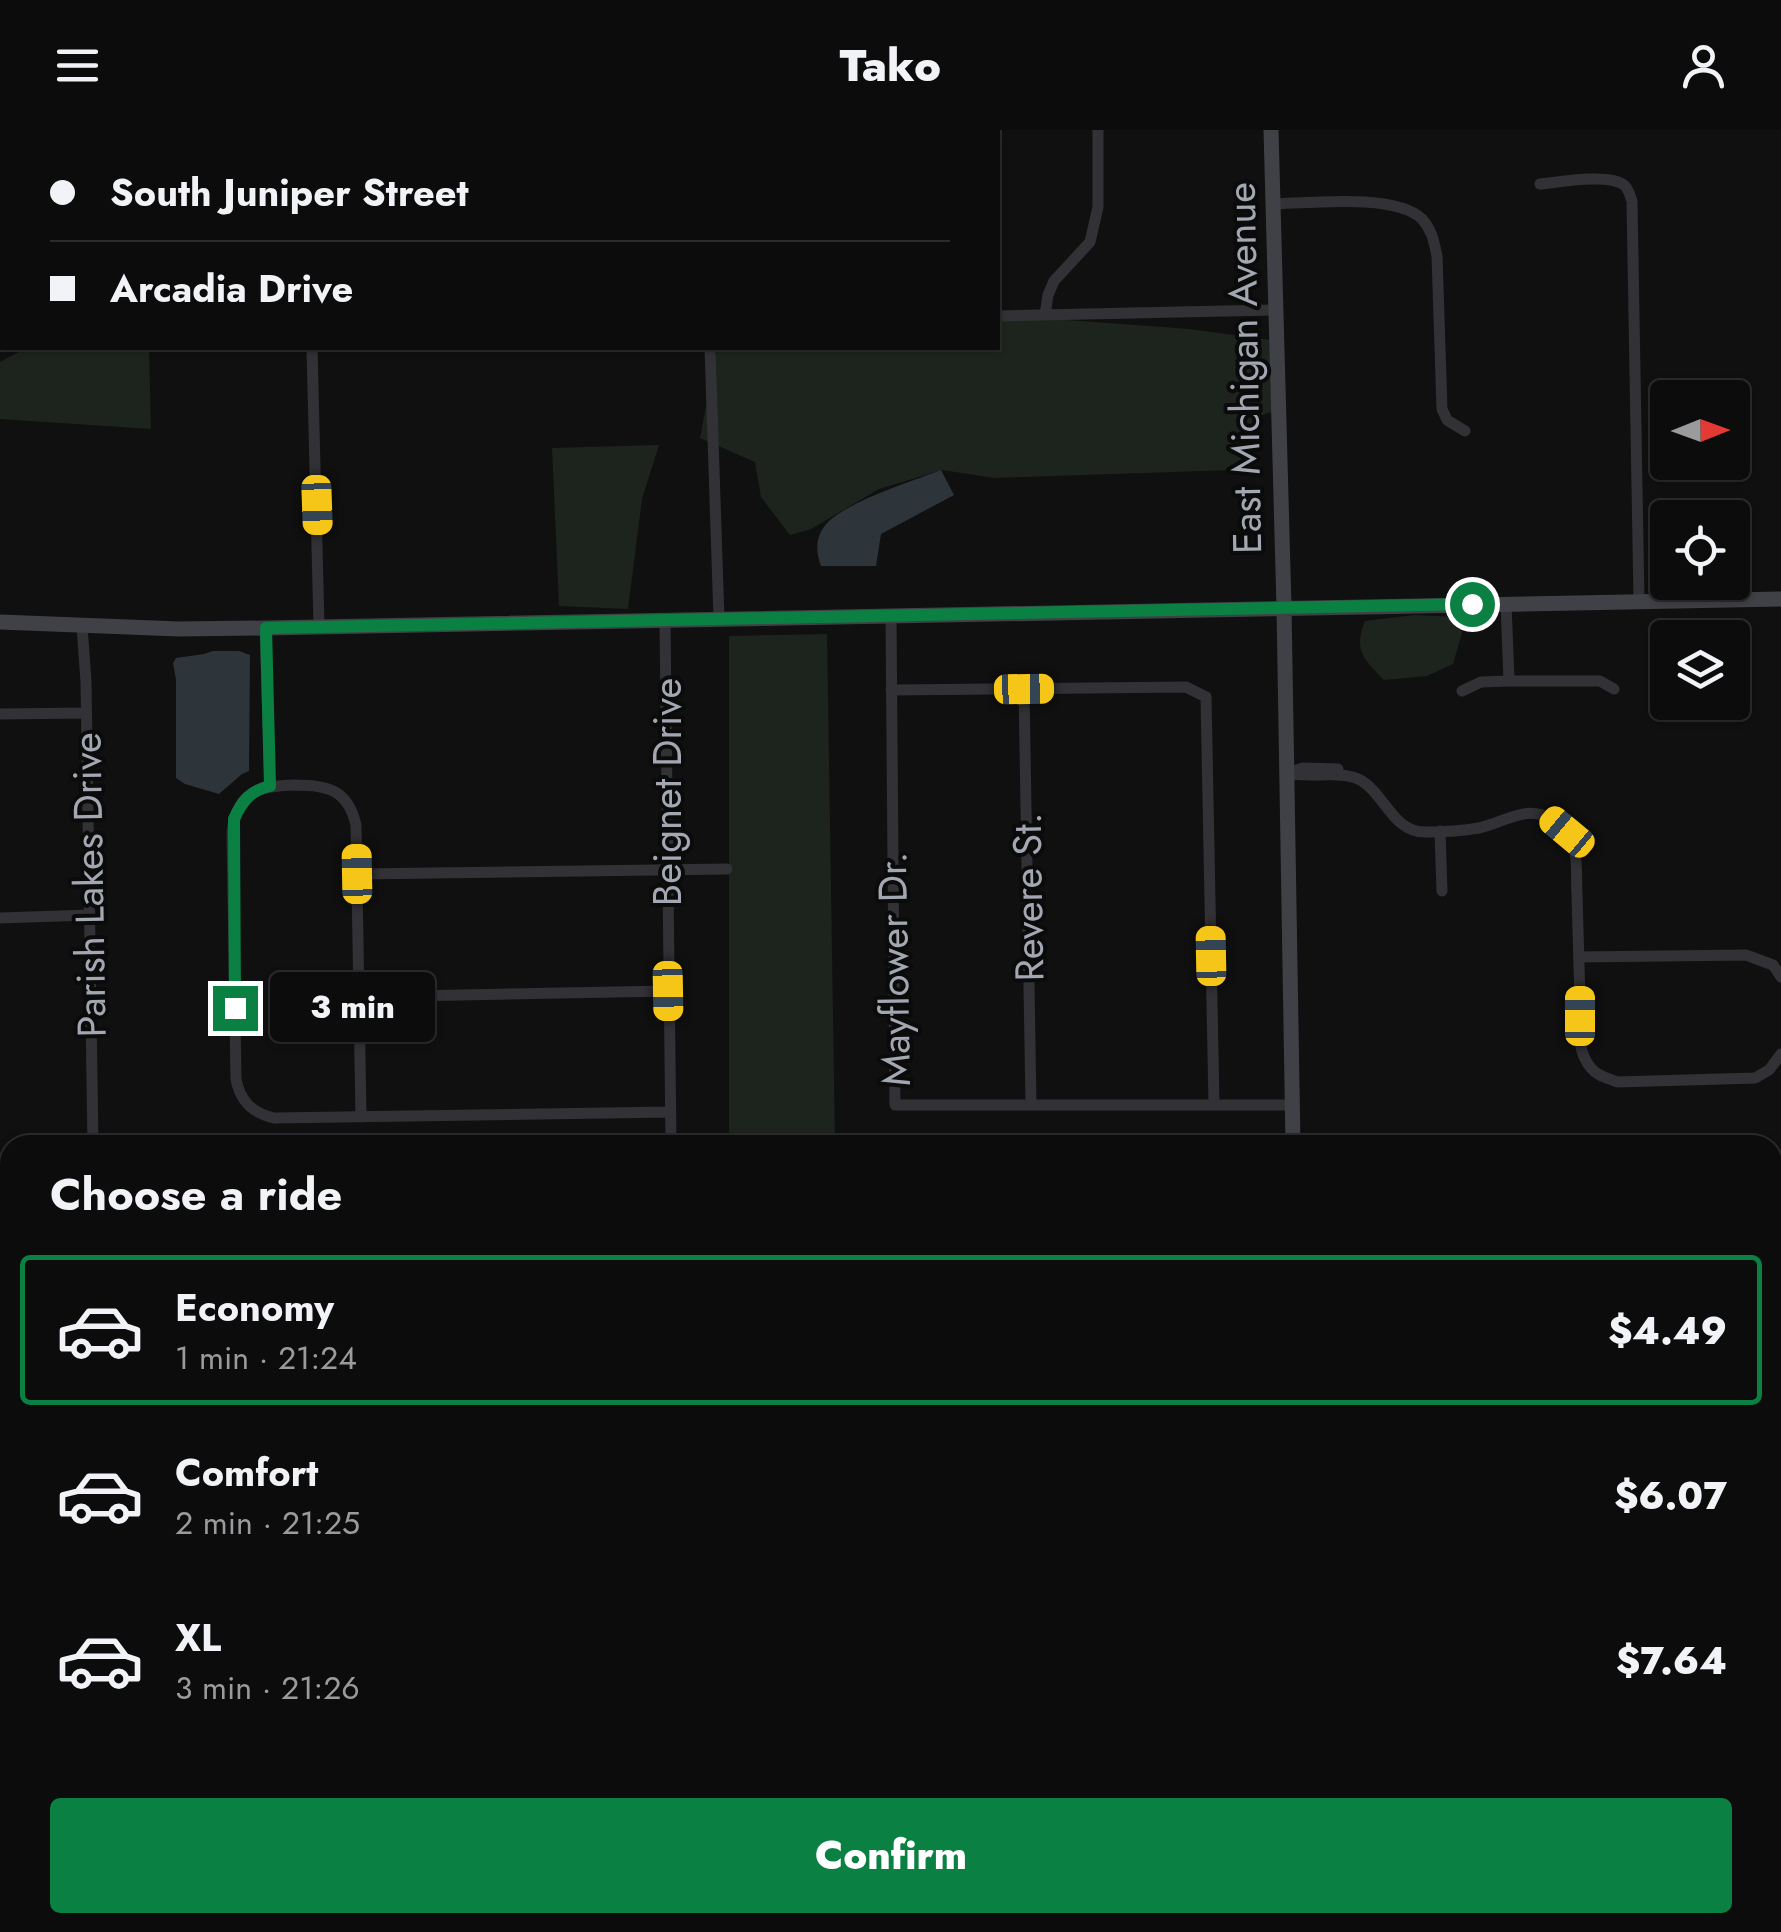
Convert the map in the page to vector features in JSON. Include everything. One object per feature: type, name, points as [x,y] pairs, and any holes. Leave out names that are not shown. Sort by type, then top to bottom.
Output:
[{"type":"street","points":[[1045,315],[1054,281],[1090,242],[1098,206],[1098,130]]},
{"type":"street","name":"East Michigan Avenue","points":[[1271,130],[1293,1135]]},
{"type":"street","points":[[1540,184],[1598,179],[1623,184],[1632,200],[1639,601]]},
{"type":"street","points":[[1272,204],[1370,202],[1395,205],[1424,221],[1437,256],[1442,410],[1447,420],[1465,431]]},
{"type":"street","points":[[1000,316],[1275,310]]},
{"type":"street","points":[[312,350],[319,626]]},
{"type":"street","points":[[710,350],[719,619]]},
{"type":"street","points":[[0,622],[266,628],[1781,599]]},
{"type":"street","points":[[1506,603],[1509,681]]},
{"type":"street","name":"Mayflower Dr.","points":[[891,616],[895,1106],[1292,1105]]},
{"type":"street","name":"Beignet Drive","points":[[665,620],[671,1135]]},
{"type":"street","name":"Parish Lakes Drive","points":[[82,626],[94,1135]]},
{"type":"street","points":[[266,628],[270,786]]},
{"type":"street","points":[[1462,691],[1482,682],[1509,681],[1600,681],[1614,689]]},
{"type":"street","points":[[892,690],[1186,687],[1206,697],[1214,1105]]},
{"type":"street","name":"Revere St.","points":[[1024,689],[1032,1105]]},
{"type":"street","points":[[0,714],[86,712]]},
{"type":"street","points":[[1287,773],[1356,778],[1374,791],[1400,822],[1421,833],[1478,828],[1516,813],[1534,813],[1551,819],[1567,832],[1575,850],[1580,1045],[1592,1069],[1602,1076],[1617,1082],[1755,1078],[1769,1070],[1781,1054]]},
{"type":"street","points":[[360,1117],[356,825],[351,807],[325,787],[259,788],[240,805],[232,832],[238,1090],[251,1108],[274,1118],[360,1117],[670,1112]]},
{"type":"street","points":[[1440,831],[1442,891]]},
{"type":"street","points":[[357,874],[727,868]]},
{"type":"street","points":[[0,918],[90,915]]},
{"type":"street","points":[[1580,957],[1746,955],[1773,964],[1781,977]]},
{"type":"street","points":[[359,997],[668,991]]},
{"type":"shaded area","points":[[1000,315],[1189,329],[1271,340],[1274,411],[1259,416],[1250,449],[1231,470],[995,478],[942,470],[879,489],[811,529],[790,535],[761,497],[755,462],[700,438],[717,350],[1000,350]]},
{"type":"shaded area","points":[[22,350],[149,350],[151,429],[0,419],[0,362]]},
{"type":"shaded area","points":[[659,445],[642,499],[628,609],[559,606],[552,448]]},
{"type":"shaded area","points":[[941,470],[954,495],[881,534],[876,566],[821,566],[818,541],[832,518],[878,494]]},
{"type":"shaded area","points":[[1415,615],[1456,617],[1462,633],[1453,664],[1427,676],[1384,680],[1362,654],[1360,640],[1365,621]]},
{"type":"shaded area","points":[[827,634],[835,1135],[729,1135],[729,636]]},
{"type":"shaded area","points":[[213,651],[250,655],[249,771],[219,794],[176,778],[173,663],[176,658]]},
{"type":"route","points":[[235,1008],[232,832],[240,805],[259,788],[270,786],[266,628],[1472,604]]}]
